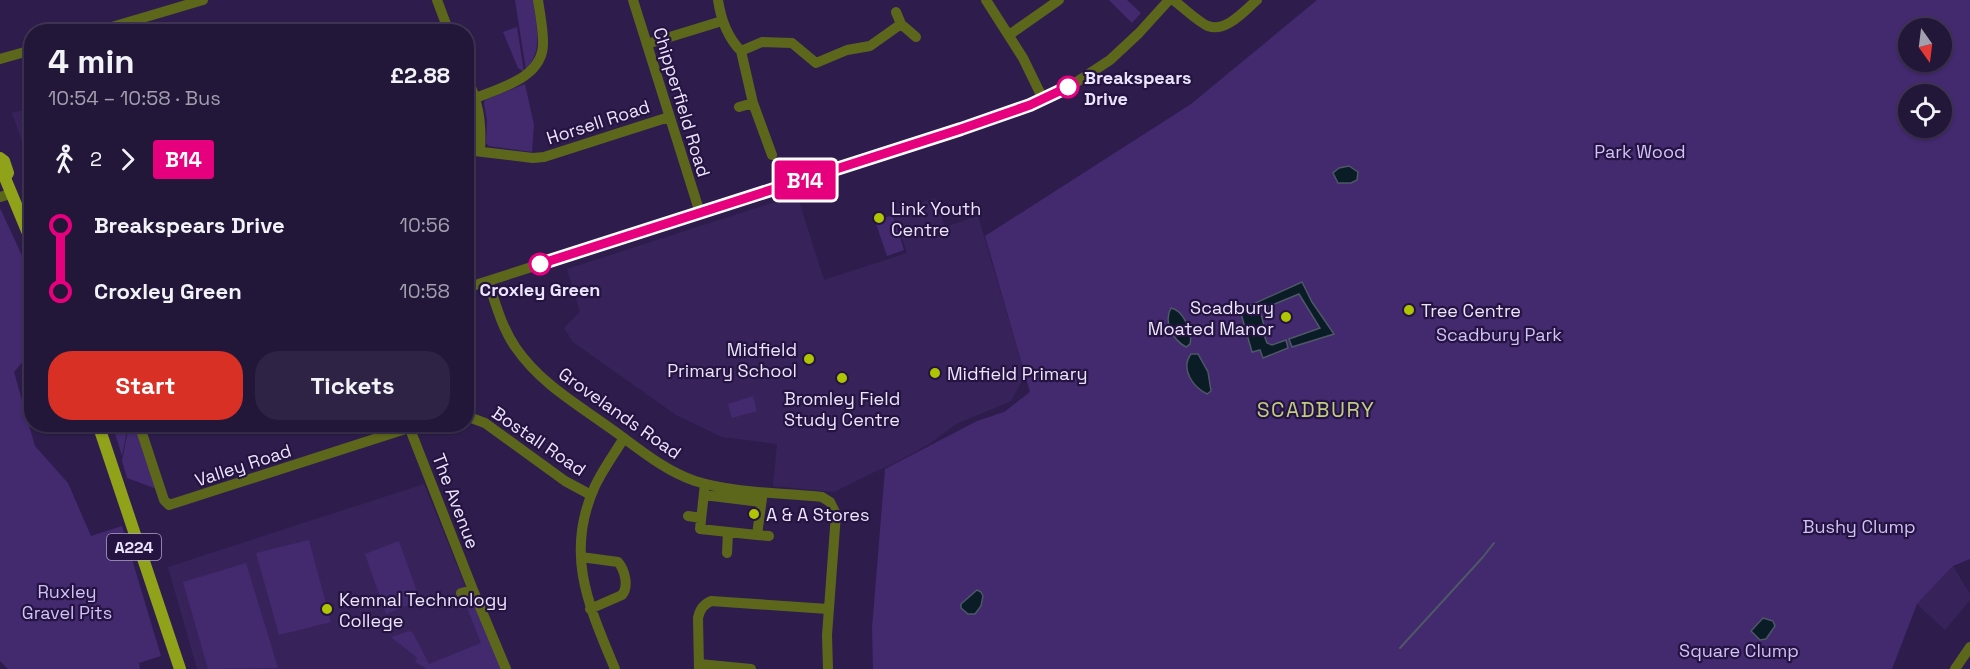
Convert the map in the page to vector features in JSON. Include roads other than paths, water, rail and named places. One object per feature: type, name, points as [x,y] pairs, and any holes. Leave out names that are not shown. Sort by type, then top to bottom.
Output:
[{"type":"main road","points":[[0,158],[4,161],[8,174],[3,176],[5,195],[24,229]]},
{"type":"main road","name":"A224","points":[[100,432],[171,669]]},
{"type":"main road","name":"A224","points":[[101,432],[180,669]]},
{"type":"street","points":[[122,24],[203,0]]},
{"type":"street","points":[[437,0],[446,24]]},
{"type":"street","points":[[476,98],[525,76],[540,60],[543,44],[538,0]]},
{"type":"street","name":"Chipperfield Road","points":[[633,0],[700,213]]},
{"type":"street","points":[[718,0],[722,21],[732,41],[741,51],[753,103],[772,155]]},
{"type":"street","points":[[986,0],[1028,67],[1043,99]]},
{"type":"street","points":[[1009,35],[1059,0]]},
{"type":"street","points":[[474,285],[859,162],[1043,99],[1069,87],[1110,60],[1139,33],[1168,0]]},
{"type":"street","points":[[1173,0],[1207,26],[1215,27],[1230,22],[1257,0]]},
{"type":"street","points":[[896,12],[901,24],[916,37]]},
{"type":"street","points":[[647,44],[722,21]]},
{"type":"street","points":[[741,51],[762,42],[792,43],[816,63],[847,50],[870,46],[901,24]]},
{"type":"street","points":[[0,59],[24,52]]},
{"type":"street","points":[[474,93],[481,120],[480,151]]},
{"type":"street","points":[[739,107],[753,103]]},
{"type":"street","name":"Horsell Road","points":[[474,151],[533,158],[544,157],[669,117]]},
{"type":"street","name":"Grovelands Road","points":[[488,281],[504,327],[524,359],[544,380],[670,470],[704,489],[762,497],[826,498],[830,501],[836,514],[828,609]]},
{"type":"street","name":"Bostall Road","points":[[474,419],[485,423],[565,481],[591,495]]},
{"type":"street","name":"Valley Road","points":[[142,432],[164,500],[169,505],[391,432]]},
{"type":"street","name":"The Avenue","points":[[411,432],[472,590],[506,669]]},
{"type":"street","points":[[615,669],[590,609],[580,557],[582,529],[591,495],[624,438]]},
{"type":"street","points":[[704,489],[700,529],[763,536],[762,497]]},
{"type":"street","points":[[688,516],[701,518]]},
{"type":"street","points":[[726,553],[729,532]]},
{"type":"street","points":[[580,557],[618,562],[622,568],[626,587],[622,595],[590,609]]},
{"type":"street","points":[[461,593],[472,590]]},
{"type":"street","points":[[751,669],[699,666],[698,618],[704,604],[711,600],[828,609],[828,669]]},
{"type":"street","points":[[1955,669],[1969,650]]},
{"type":"water","points":[[1349,166],[1358,172],[1357,180],[1351,183],[1338,183],[1333,173],[1339,168]]},
{"type":"water","points":[[1302,282],[1312,302],[1334,334],[1292,347],[1289,339],[1320,328],[1299,294],[1260,310],[1267,343],[1272,345],[1286,340],[1288,348],[1263,358],[1260,350],[1252,352],[1240,310]]},
{"type":"water","points":[[1171,308],[1183,317],[1188,328],[1191,339],[1190,344],[1186,347],[1173,335],[1169,325]]},
{"type":"water","points":[[1191,354],[1198,354],[1208,372],[1211,391],[1207,394],[1197,387],[1190,377],[1187,366]]},
{"type":"water","points":[[977,590],[983,596],[981,606],[975,614],[968,614],[961,608],[961,604]]},
{"type":"water","points":[[1763,618],[1773,621],[1775,626],[1766,639],[1760,640],[1751,631]]},
{"type":"waterway","points":[[1400,648],[1494,543]]},
{"type":"place","name":"Breakspears Drive","points":[[1068,87]]},
{"type":"place","name":"Link Youth Centre","points":[[879,218]]},
{"type":"place","name":"Croxley Green","points":[[540,264]]},
{"type":"place","name":"Tree Centre","points":[[1409,310]]},
{"type":"place","name":"Scadbury Moated Manor","points":[[1286,317]]},
{"type":"place","name":"Midfield Primary School","points":[[809,359]]},
{"type":"place","name":"Midfield Primary","points":[[935,373]]},
{"type":"place","name":"Bromley Field Study Centre","points":[[842,378]]},
{"type":"place","name":"A & A Stores","points":[[754,514]]},
{"type":"place","name":"Kemnal Technology College","points":[[327,609]]},
{"type":"district","name":"SCADBURY","points":[[1316,409]]},
{"type":"park label","name":"Park Wood","points":[[1640,151]]},
{"type":"park label","name":"Scadbury Park","points":[[1499,334]]},
{"type":"park label","name":"Bushy Clump","points":[[1859,526]]},
{"type":"park label","name":"Ruxley Gravel Pits","points":[[67,601]]},
{"type":"park label","name":"Square Clump","points":[[1739,650]]}]
